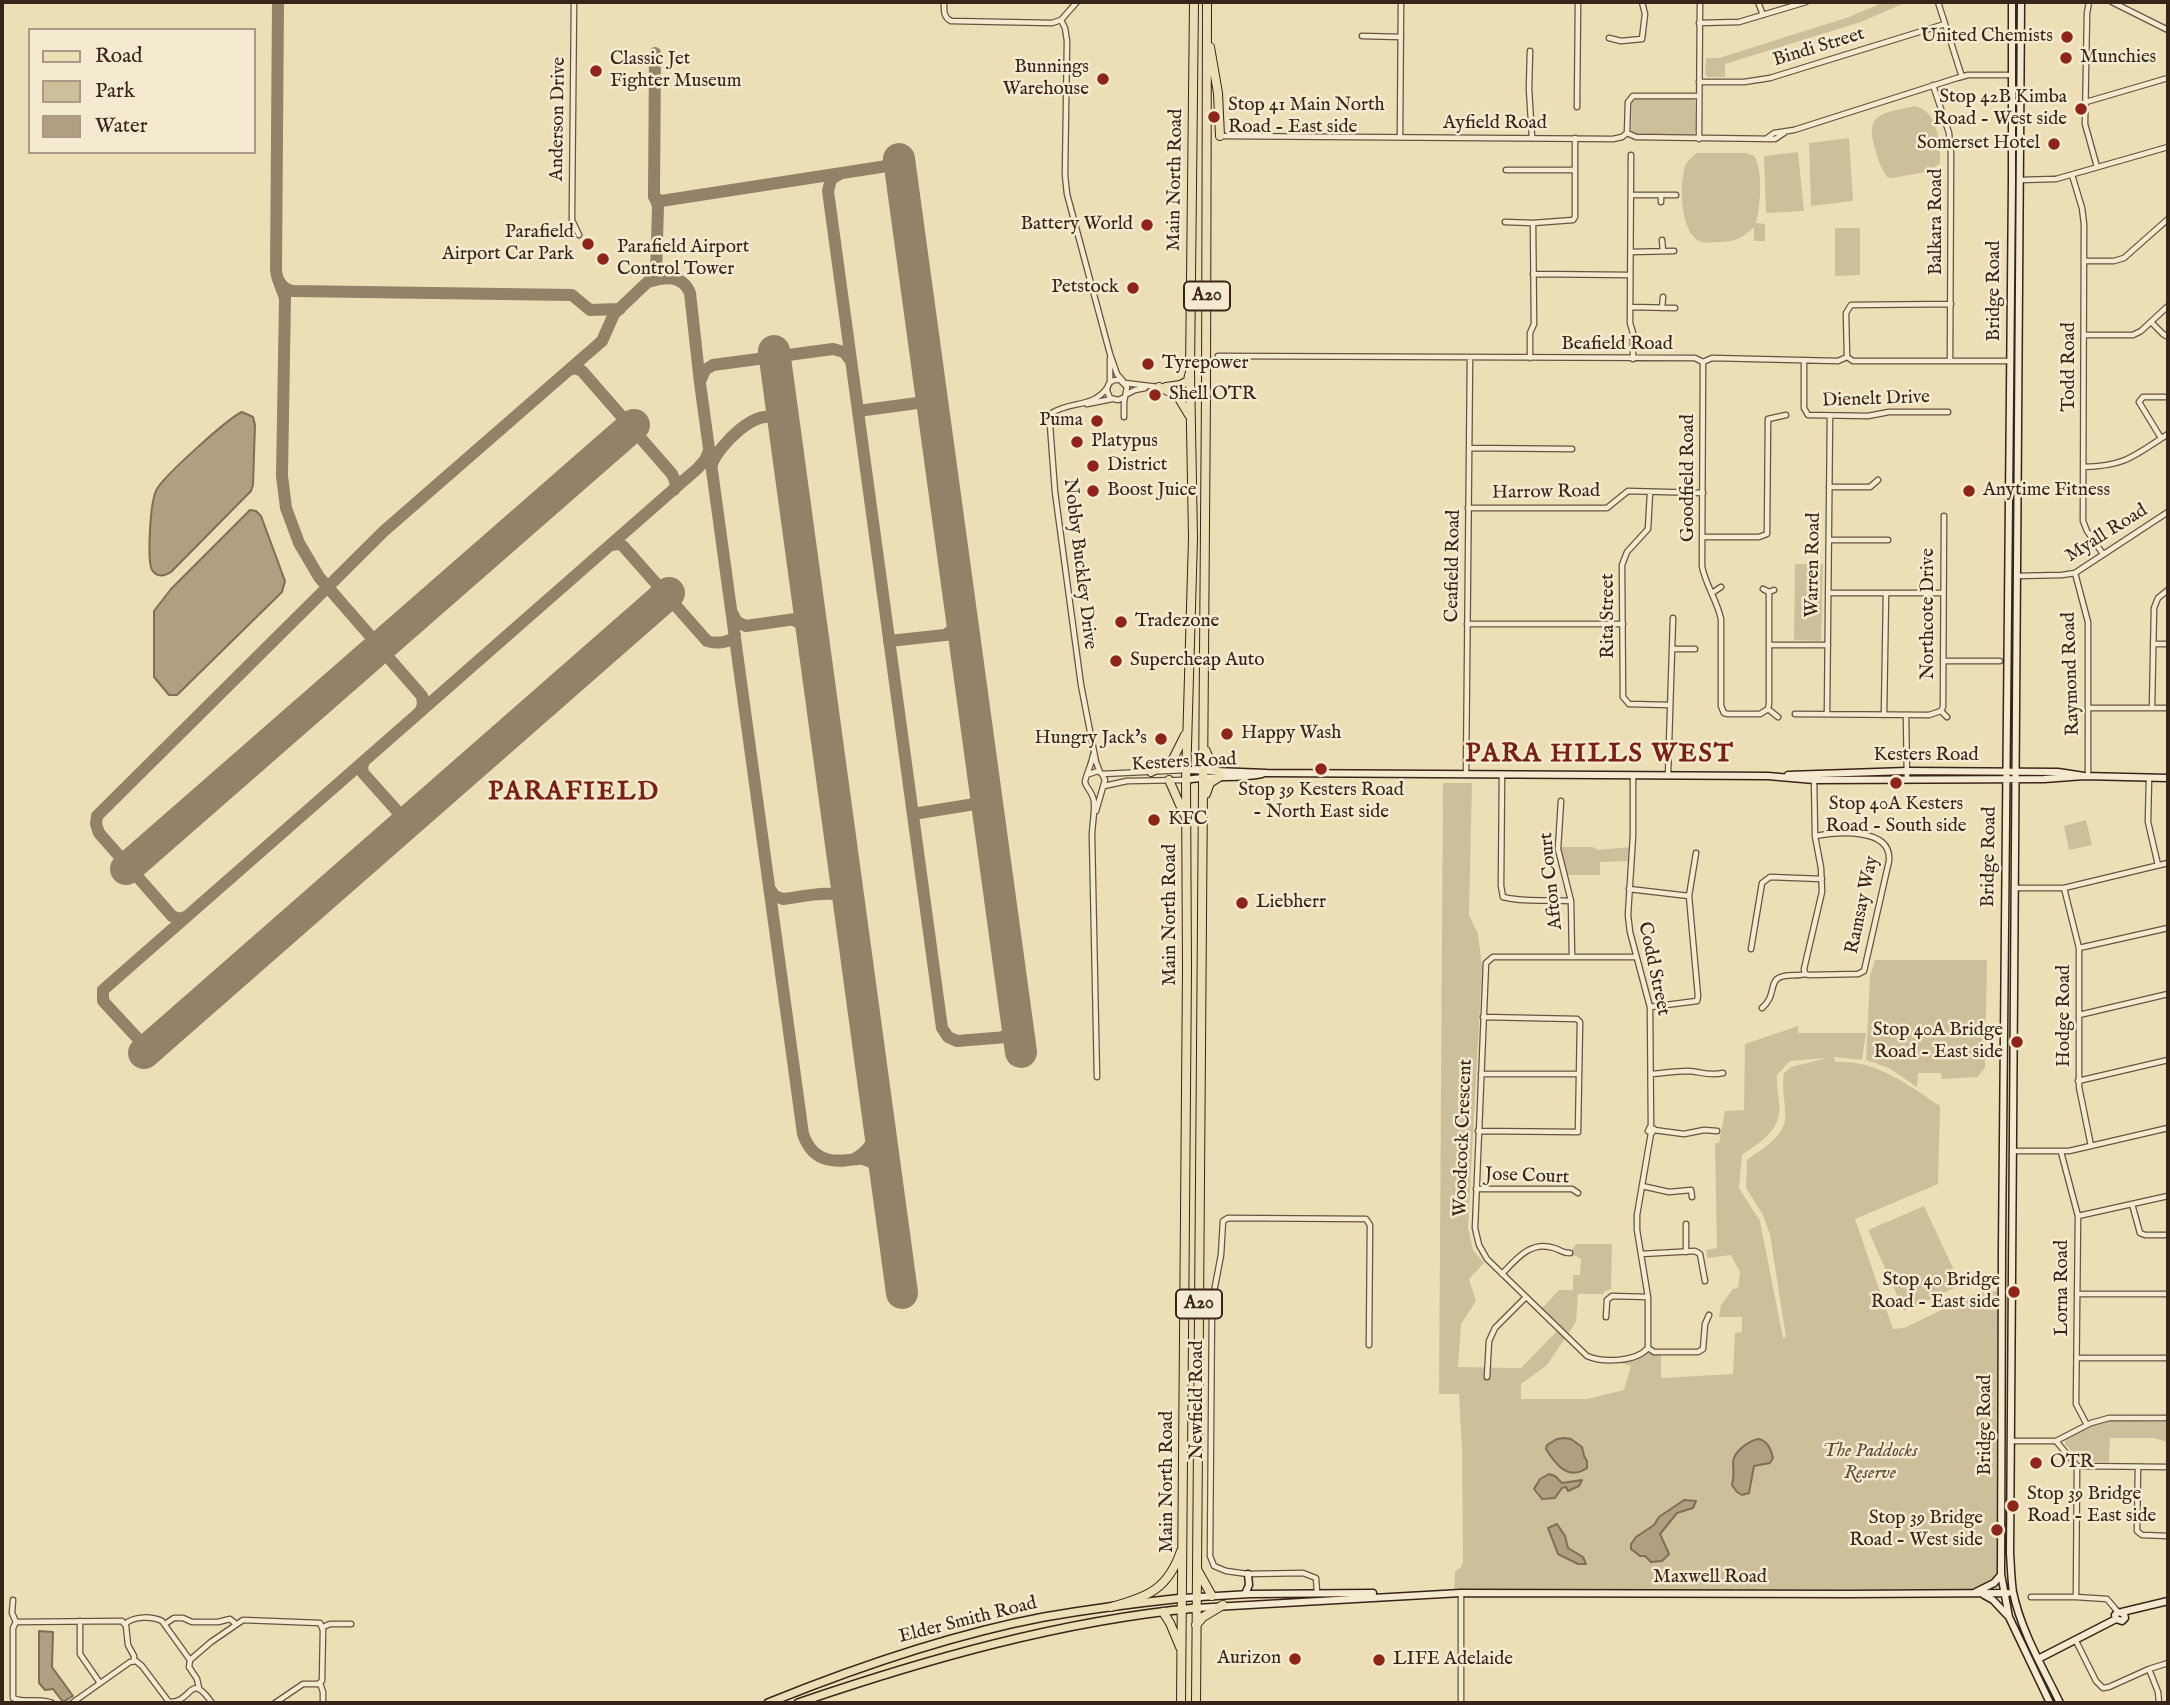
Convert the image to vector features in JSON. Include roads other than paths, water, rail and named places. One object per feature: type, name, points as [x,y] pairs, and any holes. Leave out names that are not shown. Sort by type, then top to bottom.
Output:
[{"type":"highway","name":"Main North Road","points":[[1181,1703],[1184,1541],[1186,775],[1193,587],[1190,372],[1194,2]]},
{"type":"highway","name":"Main North Road","points":[[1196,1703],[1207,2]]},
{"type":"highway","points":[[1206,30],[1218,93],[1220,136]]},
{"type":"highway","points":[[1158,387],[1180,385],[1188,381],[1190,372]]},
{"type":"highway","points":[[1158,387],[1177,395],[1191,418]]},
{"type":"highway","points":[[1151,772],[1172,761],[1188,730]]},
{"type":"highway","points":[[1203,741],[1212,765],[1219,774],[1210,783],[1203,803]]},
{"type":"highway","points":[[1169,780],[1186,820]]},
{"type":"highway","points":[[1111,1607],[1148,1595],[1163,1584],[1176,1564],[1184,1541]]},
{"type":"highway","points":[[1197,1568],[1212,1596]]},
{"type":"highway","points":[[1196,1625],[1203,1617],[1223,1605]]},
{"type":"highway","points":[[1163,1612],[1181,1650]]},
{"type":"main road","name":"Bridge Road","points":[[2012,2],[2016,75],[2016,180],[2011,775],[2006,888],[2008,1070],[2012,1151],[2010,1553],[2013,1592],[2025,1629],[2060,1703]]},
{"type":"main road","name":"Bridge Road","points":[[2016,75],[2021,2]]},
{"type":"main road","points":[[2012,33],[2021,24]]},
{"type":"main road","name":"Bridge Road","points":[[2013,576],[2007,758],[2011,775],[2014,888],[2003,1151],[2001,1574],[2009,1617],[2050,1703]]},
{"type":"main road","points":[[1992,771],[2007,758]]},
{"type":"main road","name":"Kesters Road","points":[[1814,776],[1907,771],[1992,771],[2011,775]]},
{"type":"main road","name":"Kesters Road","points":[[1186,775],[1267,773],[1814,776],[1907,780],[2011,775],[2168,778]]},
{"type":"main road","points":[[2006,888],[2014,888]]},
{"type":"main road","points":[[2003,1151],[2012,1151]]},
{"type":"main road","points":[[2002,1228],[2011,1227]]},
{"type":"main road","points":[[2003,1441],[2011,1441]]},
{"type":"main road","points":[[1245,1594],[1249,1585],[1248,1574]]},
{"type":"main road","points":[[1978,1594],[1994,1583],[2001,1574]]},
{"type":"main road","name":"Maxwell Road","points":[[1182,1598],[1271,1593],[1317,1596],[1461,1592],[2013,1592]]},
{"type":"main road","points":[[1271,1593],[1271,1602]]},
{"type":"main road","points":[[1978,1594],[1993,1600],[2009,1617]]},
{"type":"main road","name":"Maxwell Road","points":[[1196,1608],[1317,1596]]},
{"type":"main road","name":"Elder Smith Road","points":[[768,1703],[877,1661],[943,1641],[1045,1617],[1182,1598]]},
{"type":"main road","points":[[2033,1668],[2038,1659],[2076,1641],[2120,1615],[2168,1601]]},
{"type":"main road","name":"Elder Smith Road","points":[[796,1703],[944,1656],[1070,1627],[1196,1608]]},
{"type":"main road","points":[[796,1703],[800,1690],[818,1696]]},
{"type":"street","name":"Anderson Drive","points":[[574,2],[572,220],[579,234]]},
{"type":"street","points":[[944,2],[946,18],[954,22],[1044,23],[1061,20],[1077,2]]},
{"type":"street","points":[[1400,137],[1401,2]]},
{"type":"street","points":[[1577,107],[1578,2]]},
{"type":"street","points":[[1609,38],[1620,41],[1642,39],[1645,14],[1642,2]]},
{"type":"street","points":[[1699,139],[1700,2]]},
{"type":"street","points":[[1758,2],[1763,15]]},
{"type":"street","points":[[1699,23],[1739,22],[1806,2]]},
{"type":"street","points":[[1938,2],[1962,76]]},
{"type":"street","points":[[2089,2],[2085,126],[2097,167]]},
{"type":"street","points":[[2112,2],[2168,30]]},
{"type":"street","points":[[1061,20],[1067,41],[1067,194],[1110,354],[1117,374],[1127,387],[1124,417],[1114,400],[1108,396],[1110,354]]},
{"type":"street","name":"Bindi Street","points":[[1699,82],[1744,82],[1770,78],[1945,24]]},
{"type":"street","points":[[1362,36],[1401,37]]},
{"type":"street","points":[[1530,51],[1532,138]]},
{"type":"street","name":"Ayfield Road","points":[[1220,136],[1618,138],[1627,133],[1636,138],[1777,138],[1785,133],[1962,76],[2016,75]]},
{"type":"street","points":[[2085,102],[2168,78]]},
{"type":"street","name":"Balkara Road","points":[[1933,85],[1949,133],[1951,154],[1950,361]]},
{"type":"street","points":[[1627,133],[1628,102],[1633,96],[1698,96]]},
{"type":"street","points":[[1505,222],[1573,220],[1575,138]]},
{"type":"street","points":[[2016,180],[2051,179],[2072,175],[2168,146]]},
{"type":"street","points":[[1631,155],[1630,323],[1633,333],[1633,359]]},
{"type":"street","points":[[1506,170],[1575,170]]},
{"type":"street","name":"Todd Road","points":[[2072,175],[2084,219],[2083,523],[2103,554]]},
{"type":"street","points":[[1631,195],[1676,195]]},
{"type":"street","points":[[1661,195],[1661,202]]},
{"type":"street","points":[[2085,261],[2121,260],[2168,219]]},
{"type":"street","points":[[1530,358],[1530,333],[1534,324],[1533,223]]},
{"type":"street","points":[[1662,240],[1663,251]]},
{"type":"street","points":[[1631,252],[1674,251]]},
{"type":"street","points":[[1533,274],[1630,275]]},
{"type":"street","points":[[1662,308],[1663,297]]},
{"type":"street","points":[[1847,357],[1846,313],[1851,305],[1951,304]]},
{"type":"street","points":[[2084,335],[2138,333],[2168,306]]},
{"type":"street","points":[[1631,307],[1675,308]]},
{"type":"street","points":[[2151,322],[2168,337]]},
{"type":"street","name":"Beafield Road","points":[[1218,356],[1695,358],[1703,362],[1713,358],[1838,361],[1847,357],[1853,361],[2014,361]]},
{"type":"street","name":"Ceafield Road","points":[[1466,774],[1470,358]]},
{"type":"street","name":"Dienelt Drive","points":[[1804,360],[1804,408],[1805,413],[1812,416],[1948,412]]},
{"type":"street","name":"Goodfield Road","points":[[1703,362],[1704,576],[1721,619],[1722,710],[1728,714],[1760,714],[1768,709]]},
{"type":"street","points":[[1108,385],[1114,380],[1158,387]]},
{"type":"street","name":"Nobby Buckley Drive","points":[[1083,404],[1097,398],[1108,385]]},
{"type":"street","points":[[1114,400],[1135,390],[1158,387]]},
{"type":"street","points":[[2161,438],[2139,402],[2143,397],[2168,397]]},
{"type":"street","name":"Nobby Buckley Drive","points":[[1101,773],[1080,685],[1055,492],[1050,425],[1052,413],[1056,410],[1114,400]]},
{"type":"street","points":[[1702,537],[1759,537],[1767,534],[1769,419],[1786,415]]},
{"type":"street","name":"Warren Road","points":[[1827,714],[1830,416]]},
{"type":"street","points":[[2083,467],[2119,464],[2168,434]]},
{"type":"street","points":[[1469,448],[1572,449]]},
{"type":"street","points":[[1829,486],[1871,487],[1878,480]]},
{"type":"street","name":"Harrow Road","points":[[1468,508],[1607,508],[1628,491],[1703,493]]},
{"type":"street","name":"Rita Street","points":[[1650,493],[1648,528],[1627,552],[1622,565],[1623,697],[1629,704],[1670,705]]},
{"type":"street","name":"Myall Road","points":[[2013,576],[2074,573],[2168,512]]},
{"type":"street","name":"Northcote Drive","points":[[1941,711],[1944,516]]},
{"type":"street","points":[[1829,540],[1888,540]]},
{"type":"street","name":"Raymond Road","points":[[2074,573],[2088,617],[2086,776]]},
{"type":"street","points":[[1712,593],[1721,587]]},
{"type":"street","points":[[1763,589],[1772,591],[1768,709],[1778,717]]},
{"type":"street","points":[[2152,708],[2155,605],[2159,597],[2168,590]]},
{"type":"street","points":[[1828,593],[1943,593]]},
{"type":"street","points":[[1884,715],[1886,593]]},
{"type":"street","points":[[1668,775],[1673,618]]},
{"type":"street","points":[[1467,624],[1623,624]]},
{"type":"street","points":[[2153,644],[2168,644]]},
{"type":"street","points":[[1769,645],[1828,645]]},
{"type":"street","points":[[1672,649],[1695,649]]},
{"type":"street","points":[[1943,661],[2000,661]]},
{"type":"street","points":[[2088,708],[2168,708]]},
{"type":"street","points":[[1795,714],[1934,715],[1941,711],[1947,717]]},
{"type":"street","points":[[1906,715],[1907,780]]},
{"type":"street","name":"Nobby Buckley Drive","points":[[1088,774],[1094,751]]},
{"type":"street","points":[[1093,822],[1105,780],[1101,773],[1092,771],[1085,783],[1091,790],[1094,803],[1093,822],[1097,1077]]},
{"type":"street","name":"Kesters Road","points":[[1101,773],[1151,772],[1186,775]]},
{"type":"street","points":[[1502,774],[1503,897],[1514,900],[1571,901]]},
{"type":"street","name":"Kesters Road","points":[[1103,787],[1127,781],[1169,780],[1186,775]]},
{"type":"street","name":"Codd Street","points":[[1633,775],[1633,836],[1628,915],[1650,1007],[1652,1074],[1652,1130],[1636,1215],[1648,1297],[1648,1348]]},
{"type":"street","points":[[1762,1008],[1769,1002],[1777,979],[1781,976],[1805,974],[1804,963],[1822,892],[1815,836],[1814,776]]},
{"type":"street","points":[[2149,778],[2148,821],[2158,865]]},
{"type":"street","points":[[1091,790],[1098,791],[1103,787]]},
{"type":"street","name":"Afton Court","points":[[1560,801],[1558,849],[1571,901],[1572,957]]},
{"type":"street","name":"Ramsay Way","points":[[1805,974],[1858,974],[1864,971],[1890,856],[1884,842],[1872,836],[1815,836]]},
{"type":"street","points":[[1650,1007],[1697,1001],[1689,895],[1696,853]]},
{"type":"street","points":[[2014,888],[2064,888],[2168,863]]},
{"type":"street","points":[[1751,949],[1764,879],[1822,879]]},
{"type":"street","name":"Hodge Road","points":[[2064,888],[2079,948],[2078,1081],[2091,1146]]},
{"type":"street","points":[[1629,889],[1689,895]]},
{"type":"street","points":[[2079,948],[2168,928]]},
{"type":"street","name":"Woodcock Crescent","points":[[1636,957],[1493,957],[1486,963],[1475,1228],[1479,1245],[1487,1259],[1581,1351],[1595,1359],[1612,1361],[1644,1353],[1648,1348]]},
{"type":"street","points":[[2079,1015],[2168,994]]},
{"type":"street","points":[[1478,1131],[1578,1132],[1580,1023],[1577,1019],[1483,1017]]},
{"type":"street","points":[[2078,1081],[2168,1060]]},
{"type":"street","points":[[1652,1074],[1684,1071],[1710,1075],[1723,1073]]},
{"type":"street","points":[[1480,1074],[1579,1074]]},
{"type":"street","points":[[2012,1151],[2061,1152],[2168,1128]]},
{"type":"street","points":[[1652,1130],[1684,1134],[1704,1130],[1717,1131]]},
{"type":"street","name":"Lorna Road","points":[[2061,1152],[2078,1216],[2076,1404],[2087,1425]]},
{"type":"street","points":[[1642,1186],[1668,1192],[1691,1190],[1692,1197]]},
{"type":"street","name":"Jose Court","points":[[1476,1189],[1572,1189],[1578,1193]]},
{"type":"street","points":[[2078,1216],[2168,1196]]},
{"type":"street","points":[[2132,1204],[2140,1233],[2168,1235]]},
{"type":"street","name":"Newfield Road","points":[[1317,1596],[1316,1578],[1303,1573],[1226,1572],[1214,1566],[1210,1556],[1212,1302],[1221,1255],[1223,1221],[1228,1218],[1366,1219],[1370,1225],[1369,1345]]},
{"type":"street","points":[[1686,1224],[1686,1252]]},
{"type":"street","points":[[1502,1274],[1519,1255],[1534,1247],[1553,1247],[1563,1253],[1570,1253]]},
{"type":"street","points":[[1641,1254],[1695,1251],[1700,1254],[1705,1281]]},
{"type":"street","points":[[2077,1294],[2168,1294]]},
{"type":"street","points":[[1606,1317],[1607,1300],[1612,1296],[1648,1297]]},
{"type":"street","points":[[1488,1377],[1487,1351],[1495,1328],[1526,1297]]},
{"type":"street","points":[[1648,1348],[1654,1352],[1698,1352],[1703,1349],[1705,1324],[1709,1315]]},
{"type":"street","points":[[2077,1358],[2168,1358]]},
{"type":"street","points":[[2011,1441],[2056,1441],[2087,1425],[2115,1418],[2168,1418]]},
{"type":"street","points":[[2056,1441],[2077,1466],[2076,1597]]},
{"type":"street","points":[[2077,1466],[2168,1467]]},
{"type":"street","points":[[2138,1467],[2138,1532],[2142,1535],[2168,1536]]},
{"type":"street","points":[[1461,1592],[1461,1703]]},
{"type":"street","points":[[2031,1597],[2107,1599],[2120,1615]]},
{"type":"street","points":[[13,1600],[12,1613],[16,1622]]},
{"type":"street","points":[[16,1622],[80,1621],[125,1624],[136,1618],[157,1619],[165,1624],[190,1660],[190,1667],[199,1688],[212,1703]]},
{"type":"street","points":[[165,1624],[174,1618],[183,1618],[192,1622],[230,1619],[236,1625]]},
{"type":"street","points":[[190,1660],[211,1642],[246,1619],[320,1623],[323,1627],[323,1677],[320,1683],[323,1703]]},
{"type":"street","points":[[80,1621],[80,1654],[100,1684]]},
{"type":"street","points":[[16,1622],[13,1628],[14,1702],[44,1700],[52,1703]]},
{"type":"street","points":[[125,1624],[134,1661]]},
{"type":"street","points":[[323,1627],[330,1624],[351,1624]]},
{"type":"street","points":[[2076,1641],[2101,1688],[2109,1688],[2168,1663]]},
{"type":"street","points":[[74,1701],[134,1661]]},
{"type":"street","points":[[134,1661],[140,1664],[169,1702],[199,1688]]},
{"type":"street","points":[[2149,1669],[2158,1692],[2159,1703]]},
{"type":"street","points":[[275,1703],[303,1684],[320,1683]]},
{"type":"water","points":[[242,412],[253,417],[255,425],[251,491],[171,572],[156,574],[150,564],[150,543],[151,517],[157,489],[197,448]]},
{"type":"water","points":[[250,510],[261,516],[285,581],[282,592],[177,695],[169,695],[154,677],[154,611],[171,589]]},
{"type":"water","points":[[1564,1438],[1571,1439],[1582,1447],[1587,1468],[1580,1472],[1568,1472],[1554,1461],[1546,1449],[1547,1445]]},
{"type":"water","points":[[1758,1439],[1768,1446],[1773,1458],[1770,1463],[1754,1466],[1749,1493],[1742,1495],[1732,1485],[1734,1458],[1742,1447]]},
{"type":"water","points":[[1549,1474],[1562,1483],[1582,1480],[1579,1486],[1568,1491],[1566,1487],[1562,1488],[1555,1498],[1542,1499],[1534,1489],[1540,1479]]},
{"type":"water","points":[[1684,1500],[1696,1501],[1693,1508],[1677,1513],[1660,1534],[1669,1554],[1662,1561],[1651,1562],[1631,1549],[1636,1537]]},
{"type":"water","points":[[1557,1524],[1565,1536],[1568,1548],[1583,1557],[1586,1564],[1578,1564],[1558,1554],[1548,1528]]},
{"type":"water","points":[[39,1631],[53,1632],[52,1667],[73,1696],[63,1702],[53,1689],[45,1690],[39,1683]]},
{"type":"place","name":"United Chemists","points":[[2067,37]]},
{"type":"place","name":"Munchies","points":[[2066,58]]},
{"type":"place","name":"Classic Jet Fighter Museum","points":[[596,71]]},
{"type":"place","name":"Bunnings Warehouse","points":[[1103,79]]},
{"type":"place","name":"Stop 42B Kimba Road - West side","points":[[2081,109]]},
{"type":"place","name":"Stop 41 Main North Road - East side","points":[[1214,117]]},
{"type":"place","name":"Somerset Hotel","points":[[2054,144]]},
{"type":"place","name":"Battery World","points":[[1147,225]]},
{"type":"place","name":"Parafield Airport Car Park","points":[[588,244]]},
{"type":"place","name":"Parafield Airport Control Tower","points":[[603,259]]},
{"type":"place","name":"Petstock","points":[[1133,288]]},
{"type":"place","name":"Tyrepower","points":[[1148,364]]},
{"type":"place","name":"Shell OTR","points":[[1155,395]]},
{"type":"place","name":"Puma","points":[[1097,421]]},
{"type":"place","name":"Platypus","points":[[1077,442]]},
{"type":"place","name":"District","points":[[1093,466]]},
{"type":"place","name":"Boost Juice","points":[[1093,491]]},
{"type":"place","name":"Anytime Fitness","points":[[1969,491]]},
{"type":"place","name":"Tradezone","points":[[1121,622]]},
{"type":"place","name":"Supercheap Auto","points":[[1116,661]]},
{"type":"place","name":"Happy Wash","points":[[1227,734]]},
{"type":"place","name":"Hungry Jack's","points":[[1161,739]]},
{"type":"place","name":"Stop 39 Kesters Road - North East side","points":[[1321,769]]},
{"type":"place","name":"Stop 40A Kesters Road - South side","points":[[1896,783]]},
{"type":"place","name":"KFC","points":[[1154,820]]},
{"type":"place","name":"Liebherr","points":[[1242,903]]},
{"type":"place","name":"Stop 40A Bridge Road - East side","points":[[2017,1042]]},
{"type":"place","name":"Stop 40 Bridge Road - East side","points":[[2014,1292]]},
{"type":"place","name":"OTR","points":[[2036,1463]]},
{"type":"place","name":"Stop 39 Bridge Road - East side","points":[[2013,1506]]},
{"type":"place","name":"Stop 39 Bridge Road - West side","points":[[1997,1530]]},
{"type":"place","name":"Aurizon","points":[[1295,1659]]},
{"type":"place","name":"LIFE Adelaide","points":[[1379,1660]]},
{"type":"district","name":"PARA HILLS WEST","points":[[1600,756]]},
{"type":"district","name":"PARAFIELD","points":[[574,794]]},
{"type":"park label","name":"The Paddocks Reserve","points":[[1870,1463]]}]
